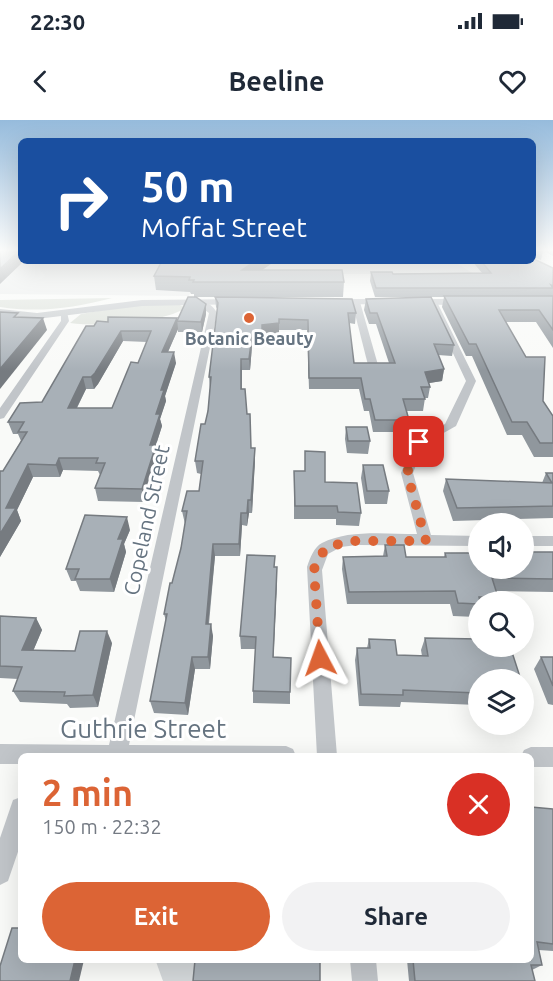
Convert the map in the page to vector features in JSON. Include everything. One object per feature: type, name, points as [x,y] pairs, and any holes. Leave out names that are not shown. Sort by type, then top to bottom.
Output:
[{"type":"street","name":"Copeland Street","points":[[117,753],[213,313],[212,310],[198,302]]},
{"type":"street","points":[[0,312],[28,316],[64,314],[135,304],[255,302]]},
{"type":"street","points":[[311,302],[487,302]]},
{"type":"street","points":[[357,302],[373,365]]},
{"type":"street","points":[[426,541],[407,473],[419,442],[450,426],[471,381],[433,302]]},
{"type":"street","points":[[0,416],[65,321],[64,314]]},
{"type":"street","points":[[327,753],[314,570],[316,562],[326,548],[349,541],[468,541]]},
{"type":"street","points":[[534,541],[553,541]]},
{"type":"street","name":"Guthrie Street","points":[[0,754],[18,755]]},
{"type":"street","points":[[534,757],[553,757]]},
{"type":"street","points":[[0,873],[18,817]]},
{"type":"street","points":[[363,963],[365,981]]},
{"type":"shaded area","points":[[0,290],[191,290],[189,296],[0,294]]},
{"type":"shaded area","points":[[112,298],[56,308],[29,310],[0,307],[0,300]]},
{"type":"shaded area","points":[[132,305],[180,305],[186,308],[145,321],[97,325],[70,323],[81,314]]},
{"type":"building","points":[[444,296],[553,296],[553,330],[539,310],[499,310],[526,357],[545,357],[543,401],[553,416],[553,443],[540,443],[527,422],[512,422],[476,344],[469,344]]},
{"type":"building","points":[[188,297],[196,297],[206,304],[201,322],[177,321]]},
{"type":"building","points":[[215,297],[352,299],[356,313],[348,313],[354,363],[395,363],[377,313],[370,313],[366,299],[431,297],[454,345],[434,344],[444,369],[425,372],[430,387],[421,387],[425,399],[403,399],[409,420],[375,420],[370,399],[365,399],[361,378],[309,378],[308,320],[279,319],[279,323],[262,325],[262,335],[252,335],[249,359],[241,359],[241,389],[245,389],[247,414],[250,414],[251,448],[255,448],[251,500],[248,500],[247,513],[241,513],[239,544],[213,544],[206,624],[211,624],[208,657],[192,657],[185,703],[150,701],[167,614],[164,614],[170,583],[172,583],[181,548],[187,511],[182,511],[187,491],[199,491],[203,461],[195,461],[201,424],[205,424],[208,411],[211,377],[209,377],[218,303]]},
{"type":"building","points":[[0,312],[18,313],[14,317],[43,318],[0,369]]},
{"type":"building","points":[[108,317],[177,318],[162,352],[174,352],[161,390],[164,390],[156,414],[160,414],[150,445],[156,445],[142,489],[95,488],[105,463],[96,463],[98,458],[59,458],[56,465],[28,464],[6,508],[16,508],[0,534],[0,471],[3,471],[27,432],[18,432],[24,422],[8,422],[20,403],[42,402],[86,326],[94,326],[97,321],[108,322]],"holes":[[[121,331],[151,331],[138,363],[131,362],[112,408],[68,408],[83,377],[91,377],[95,373]]]},
{"type":"building","points":[[346,427],[367,427],[370,441],[348,441]]},
{"type":"building","points":[[305,451],[325,452],[325,482],[357,483],[361,513],[338,512],[337,506],[295,506],[294,471],[305,471]]},
{"type":"building","points":[[363,465],[383,465],[389,491],[367,491]]},
{"type":"building","points":[[546,473],[553,473],[553,506],[457,508],[446,479],[552,483]]},
{"type":"building","points":[[85,515],[127,517],[118,539],[123,539],[110,579],[75,579],[79,569],[66,569]]},
{"type":"building","points":[[385,545],[404,545],[406,557],[446,557],[445,553],[468,553],[468,579],[492,579],[496,591],[468,591],[468,604],[458,603],[455,591],[349,592],[343,557],[387,556]]},
{"type":"building","points":[[534,552],[553,552],[553,579],[534,579]]},
{"type":"building","points":[[247,555],[275,556],[274,567],[277,567],[273,657],[291,658],[290,692],[253,691],[256,637],[240,636]]},
{"type":"building","points":[[0,616],[36,618],[22,650],[75,651],[80,631],[107,631],[93,695],[64,696],[65,692],[13,691],[22,667],[0,666]]},
{"type":"building","points":[[425,638],[468,639],[468,657],[514,657],[517,669],[468,669],[468,693],[403,690],[403,695],[361,694],[357,648],[370,648],[369,639],[395,640],[397,655],[428,656]]},
{"type":"building","points":[[541,657],[553,657],[553,686]]},
{"type":"building","points":[[534,807],[553,809],[553,944],[537,942],[542,965],[531,965],[535,981],[415,981],[413,963],[534,963]]},
{"type":"building","points":[[12,928],[18,928],[18,963],[74,963],[70,981],[0,981],[0,966]]},
{"type":"building","points":[[195,963],[320,963],[320,981],[193,981]]},
{"type":"tunnel","points":[[163,981],[213,963]]},
{"type":"place","name":"Botanic Beauty","points":[[249,318]]},
{"type":"route","points":[[320,658],[314,570],[320,554],[337,543],[349,541],[426,541],[407,473],[419,442]]}]
